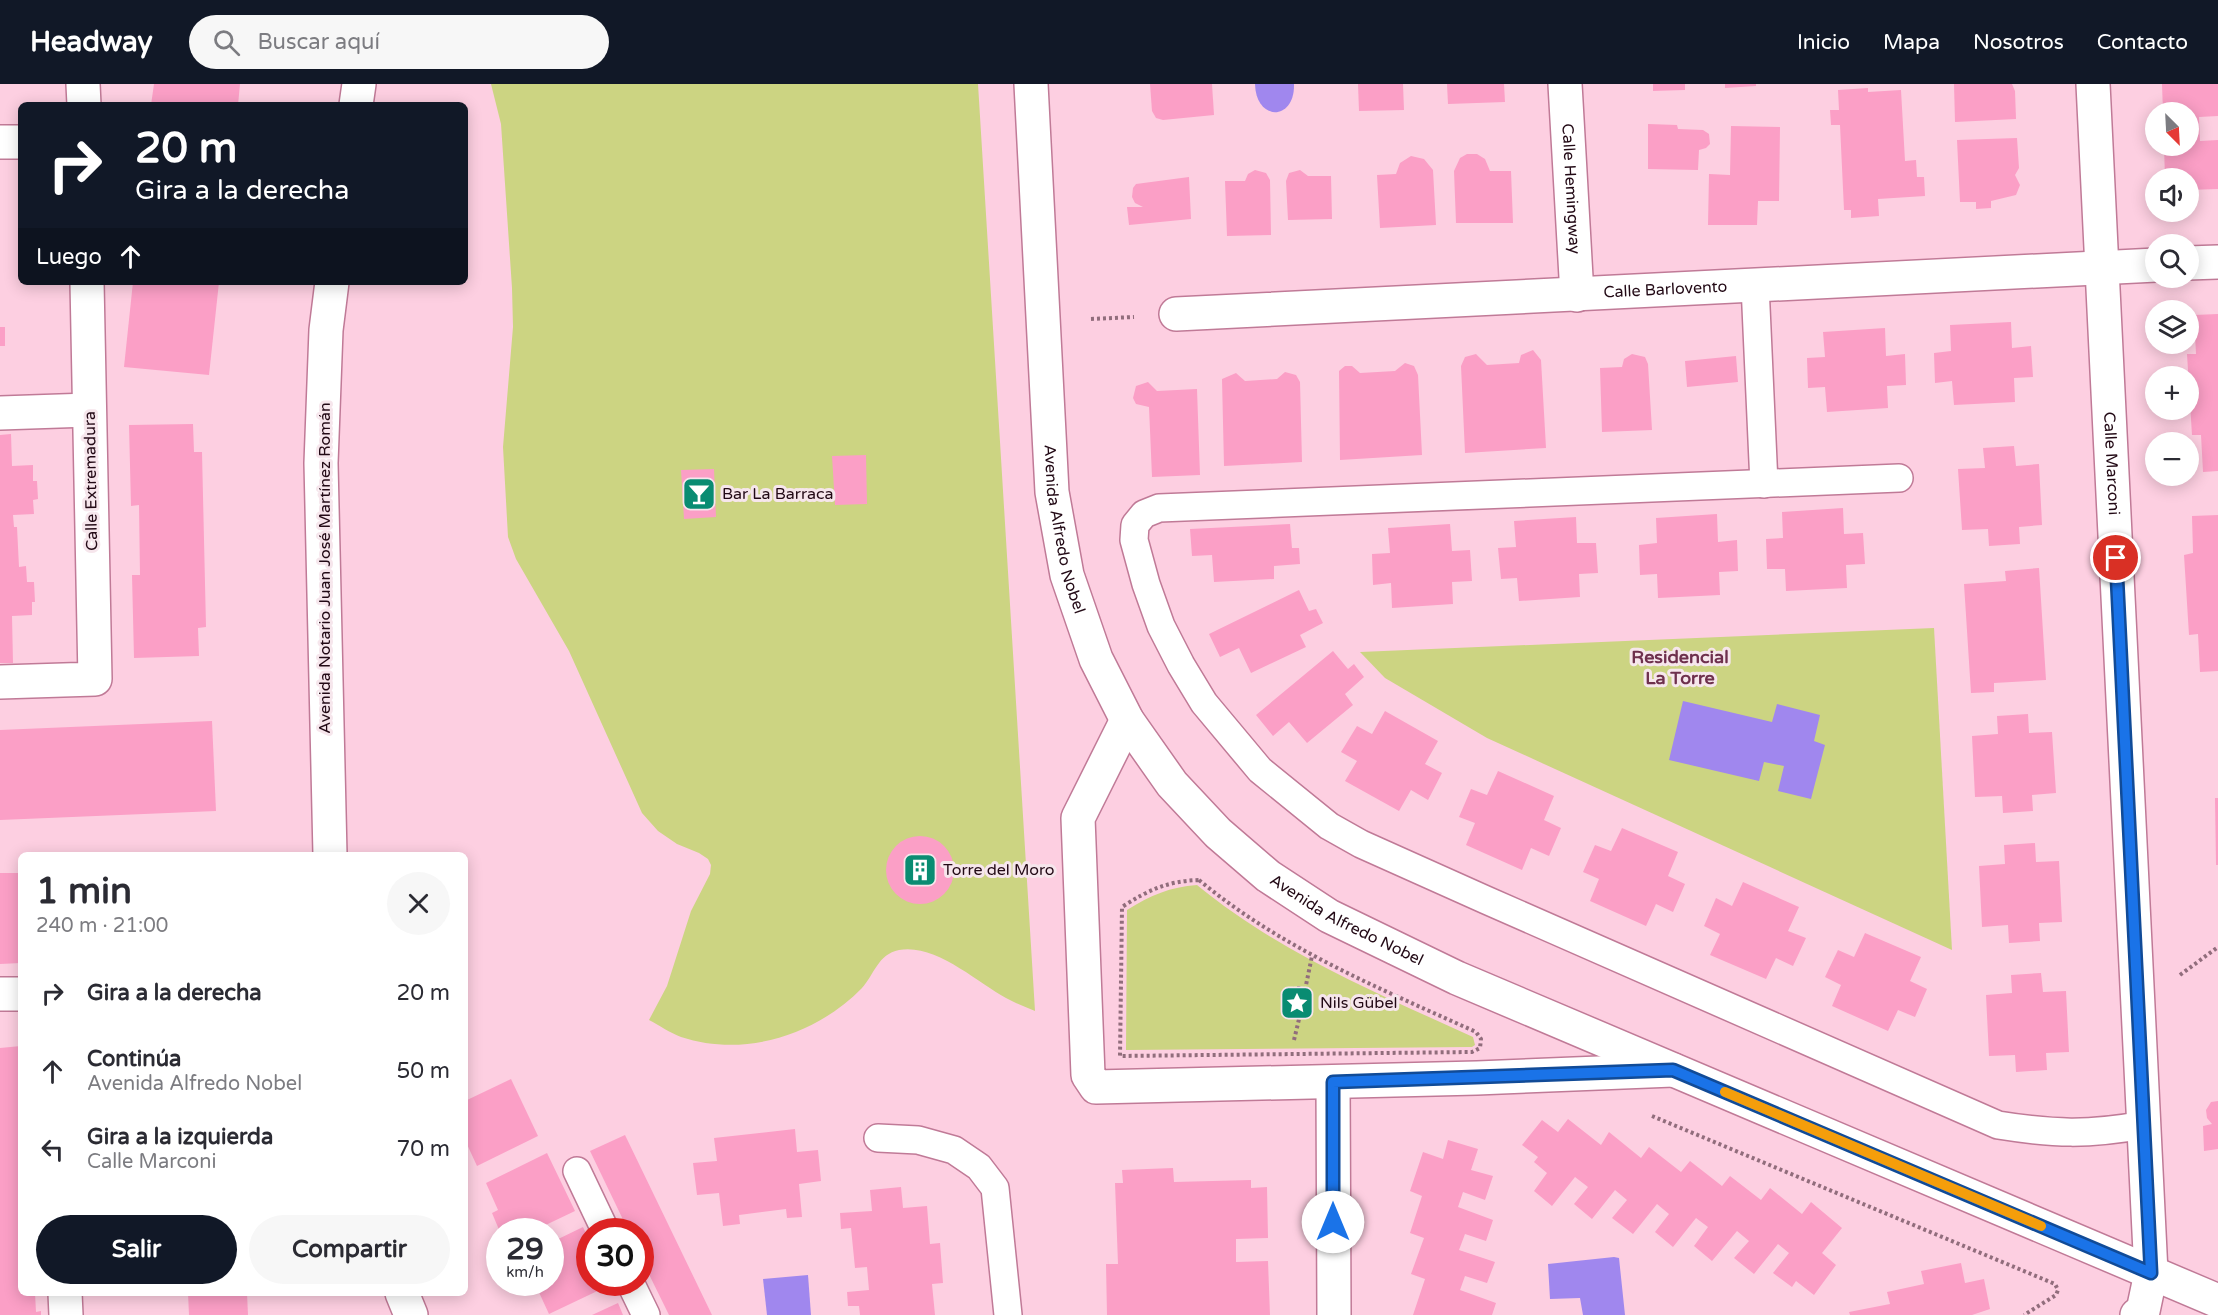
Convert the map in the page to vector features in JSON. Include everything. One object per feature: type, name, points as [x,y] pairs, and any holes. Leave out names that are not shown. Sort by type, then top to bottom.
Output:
[{"type":"street","points":[[83,84],[84,102]]},
{"type":"street","points":[[356,102],[359,84]]},
{"type":"street","name":"Avenida Alfredo Nobel","points":[[1031,84],[1052,492],[1067,575],[1096,659],[1127,720],[1172,784],[1218,833],[1268,876],[1329,916],[1456,978],[2218,1301]]},
{"type":"street","name":"Calle Hemingway","points":[[1565,84],[1576,295]]},
{"type":"street","name":"Calle Marconi","points":[[2093,84],[2151,1273],[2143,1311],[2137,1315]]},
{"type":"street","points":[[0,142],[18,142]]},
{"type":"street","points":[[2199,263],[2218,262]]},
{"type":"street","name":"Calle Barlovento","points":[[1176,314],[2145,266]]},
{"type":"street","name":"Calle Extremadura","points":[[0,682],[95,679],[87,285]]},
{"type":"street","name":"Avenida Notario Juan José Martínez Román","points":[[330,852],[321,463],[326,330],[332,285]]},
{"type":"street","points":[[0,413],[89,410]]},
{"type":"street","points":[[1127,720],[1078,818],[1090,1082],[1096,1087],[1333,1082],[1673,1070]]},
{"type":"street","points":[[0,994],[18,994]]},
{"type":"street","points":[[1333,1082],[1334,1315]]},
{"type":"street","points":[[65,1296],[66,1315]]},
{"type":"street","points":[[403,1296],[411,1315]]},
{"type":"lane","points":[[1755,285],[1764,484]]},
{"type":"lane","points":[[1899,478],[1159,508],[1144,513],[1135,525],[1134,540],[1161,626],[1204,703],[1260,770],[1329,826],[1361,844],[1497,905],[1998,1125],[2053,1134],[2081,1134],[2144,1125]]},
{"type":"lane","points":[[878,1138],[918,1140],[954,1149],[979,1167],[995,1188],[1008,1315]]},
{"type":"lane","points":[[577,1171],[599,1218]]},
{"type":"lane","points":[[637,1296],[646,1315]]},
{"type":"path","points":[[1199,880],[1256,923],[1312,957],[1476,1032],[1481,1044],[1480,1048],[1472,1052],[1120,1056],[1122,907],[1148,890],[1174,881],[1199,880]]},
{"type":"path","points":[[2178,976],[2218,947]]},
{"type":"path","points":[[1305,990],[1293,989],[1285,998],[1288,1010],[1300,1014],[1309,1009],[1311,1003],[1305,990],[1312,957]]},
{"type":"path","points":[[1291,1054],[1300,1014]]},
{"type":"path","points":[[1649,1115],[2055,1284],[2058,1290],[2056,1295],[2024,1315]]},
{"type":"green space","points":[[491,84],[978,84],[1035,1011],[1006,998],[955,965],[927,952],[913,949],[892,952],[881,960],[862,988],[844,1004],[801,1030],[778,1038],[730,1045],[705,1043],[681,1037],[649,1020],[667,986],[691,911],[710,874],[711,865],[708,859],[699,853],[677,844],[658,831],[642,813],[569,651],[516,559],[508,537],[503,447],[513,327],[512,288],[501,124]]},
{"type":"green space","points":[[1934,628],[1952,950],[1487,738],[1385,678],[1360,652]]},
{"type":"green space","points":[[1197,885],[1229,909],[1295,951],[1365,988],[1473,1037],[1475,1045],[1472,1047],[1126,1050],[1127,910],[1161,893]]},
{"type":"shaded area","points":[[1255,84],[1294,84],[1293,96],[1282,110],[1275,112],[1268,110],[1257,96]]},
{"type":"shaded area","points":[[1683,701],[1772,722],[1777,704],[1820,715],[1814,741],[1825,745],[1811,799],[1778,791],[1784,766],[1764,762],[1759,781],[1669,760]]},
{"type":"shaded area","points":[[1619,1258],[1625,1315],[1583,1315],[1580,1298],[1550,1299],[1548,1264]]},
{"type":"shaded area","points":[[808,1275],[811,1315],[767,1315],[763,1279]]},
{"type":"building","points":[[154,84],[240,84],[238,102],[151,102]]},
{"type":"building","points":[[1150,84],[1212,84],[1214,115],[1163,120],[1156,118],[1152,111]]},
{"type":"building","points":[[1358,84],[1403,84],[1404,110],[1359,111]]},
{"type":"building","points":[[1447,84],[1504,84],[1505,102],[1448,104]]},
{"type":"building","points":[[1653,84],[1685,84],[1685,90],[1653,91]]},
{"type":"building","points":[[1725,84],[1756,84],[1756,86],[1725,88]]},
{"type":"building","points":[[1954,84],[2012,84],[2015,91],[2016,119],[1955,122]]},
{"type":"building","points":[[2162,84],[2218,84],[2218,116],[2199,117],[2199,102],[2163,102]]},
{"type":"building","points":[[1868,88],[1868,92],[1901,90],[1905,161],[1916,160],[1917,177],[1924,177],[1925,196],[1878,199],[1879,216],[1851,218],[1851,210],[1844,210],[1840,125],[1831,125],[1830,110],[1839,110],[1838,90]]},
{"type":"building","points":[[2199,117],[2200,141],[2218,140],[2218,189],[2199,190],[2199,168],[2165,168],[2164,156],[2199,156]]},
{"type":"building","points":[[1648,124],[1677,125],[1678,129],[1703,130],[1709,134],[1710,144],[1699,150],[1698,170],[1648,169]]},
{"type":"building","points":[[1731,126],[1780,127],[1779,201],[1758,201],[1757,225],[1708,225],[1709,174],[1730,175]]},
{"type":"building","points":[[2017,138],[2019,168],[2015,175],[2020,185],[2016,195],[1991,201],[1991,208],[1976,209],[1976,202],[1960,202],[1957,140]]},
{"type":"building","points":[[1467,154],[1477,154],[1485,159],[1490,171],[1511,171],[1513,223],[1456,223],[1454,171],[1460,158]]},
{"type":"building","points":[[1411,156],[1424,159],[1433,170],[1436,225],[1380,228],[1377,175],[1396,174],[1400,163]]},
{"type":"building","points":[[1255,170],[1266,173],[1270,180],[1271,235],[1227,236],[1225,181],[1245,181],[1248,174]]},
{"type":"building","points":[[1300,170],[1308,176],[1331,176],[1332,219],[1288,220],[1286,181],[1289,173]]},
{"type":"building","points":[[1189,177],[1191,219],[1129,225],[1127,207],[1143,207],[1135,203],[1132,197],[1136,184]]},
{"type":"building","points":[[133,285],[219,285],[209,375],[124,367]]},
{"type":"building","points":[[2218,314],[2218,471],[2203,472],[2201,435],[2199,432],[2192,432],[2191,420],[2199,420],[2199,366],[2188,366],[2187,354],[2199,354],[2199,315]]},
{"type":"building","points":[[2011,322],[2012,348],[2031,346],[2033,377],[2014,378],[2015,402],[1954,405],[1952,381],[1935,383],[1934,353],[1951,351],[1950,325]]},
{"type":"building","points":[[0,327],[5,327],[5,346],[0,346]]},
{"type":"building","points":[[1885,328],[1886,356],[1905,354],[1906,385],[1887,386],[1888,408],[1827,412],[1825,387],[1808,388],[1807,358],[1825,357],[1823,332]]},
{"type":"building","points":[[1533,350],[1541,360],[1546,448],[1465,453],[1461,366],[1465,357],[1476,354],[1487,365],[1519,363],[1521,355]]},
{"type":"building","points":[[1632,354],[1645,357],[1648,364],[1652,430],[1602,432],[1600,368],[1622,367],[1624,359]]},
{"type":"building","points":[[1736,356],[1738,382],[1687,387],[1685,361]]},
{"type":"building","points":[[1405,363],[1414,366],[1418,375],[1422,455],[1340,460],[1339,371],[1345,366],[1352,366],[1360,373],[1395,371]]},
{"type":"building","points":[[1285,372],[1296,375],[1300,382],[1302,462],[1224,466],[1222,379],[1236,373],[1245,381],[1277,379]]},
{"type":"building","points":[[1148,382],[1157,391],[1197,389],[1200,475],[1152,477],[1149,407],[1136,404],[1133,398],[1136,386]]},
{"type":"building","points":[[193,424],[194,452],[202,452],[206,627],[198,628],[199,656],[134,658],[132,575],[140,575],[139,505],[131,506],[129,425]]},
{"type":"building","points":[[11,434],[12,466],[33,465],[33,481],[37,481],[38,499],[33,500],[34,514],[13,515],[14,527],[17,527],[19,567],[26,566],[27,582],[34,582],[35,602],[32,602],[32,615],[12,616],[13,663],[0,663],[0,435]]},
{"type":"building","points":[[2014,446],[2016,466],[2039,464],[2042,525],[2019,527],[2020,544],[1989,546],[1988,529],[1962,530],[1958,469],[1985,468],[1983,448]]},
{"type":"building","points":[[866,455],[867,504],[835,505],[832,456]]},
{"type":"building","name":"Bar La Barraca","points":[[714,469],[716,517],[684,519],[681,470]]},
{"type":"building","points":[[1843,508],[1844,534],[1863,533],[1865,564],[1846,565],[1847,588],[1786,591],[1785,569],[1767,569],[1766,539],[1783,538],[1782,512]]},
{"type":"building","points":[[1717,514],[1718,542],[1737,540],[1738,571],[1719,572],[1720,595],[1658,598],[1657,574],[1640,575],[1639,545],[1657,543],[1656,518]]},
{"type":"building","points":[[2218,515],[2218,671],[2200,672],[2198,634],[2189,635],[2184,555],[2193,553],[2192,516]]},
{"type":"building","points":[[1576,517],[1577,543],[1596,543],[1598,573],[1579,574],[1580,597],[1519,601],[1517,578],[1501,579],[1498,548],[1516,547],[1514,521]]},
{"type":"building","points":[[1290,524],[1292,548],[1299,548],[1300,564],[1274,566],[1274,579],[1214,582],[1212,555],[1192,556],[1190,529]]},
{"type":"building","points":[[1450,524],[1452,551],[1470,550],[1472,581],[1452,582],[1453,604],[1392,608],[1391,583],[1373,585],[1372,554],[1390,553],[1388,528]]},
{"type":"building","points":[[2039,568],[2046,680],[1994,683],[1994,692],[1971,693],[1964,584],[2006,581],[2005,571]]},
{"type":"building","points":[[1299,590],[1309,611],[1316,609],[1323,623],[1300,635],[1306,647],[1251,673],[1239,648],[1220,657],[1209,634]]},
{"type":"building","points":[[1333,651],[1348,669],[1354,664],[1364,677],[1345,694],[1353,705],[1307,743],[1289,722],[1273,736],[1256,715]]},
{"type":"building","points":[[1385,711],[1438,741],[1425,764],[1442,773],[1428,800],[1411,790],[1399,811],[1345,781],[1357,761],[1341,752],[1357,726],[1372,734]]},
{"type":"building","points":[[2028,714],[2029,733],[2052,732],[2056,793],[2032,795],[2033,811],[2003,813],[2002,796],[1975,797],[1972,736],[1998,734],[1997,716]]},
{"type":"building","points":[[212,721],[216,811],[0,820],[0,730]]},
{"type":"building","points":[[1498,771],[1554,796],[1544,820],[1561,828],[1549,856],[1531,848],[1522,870],[1466,845],[1475,823],[1459,817],[1471,789],[1487,795]]},
{"type":"building","points":[[2215,798],[2218,798],[2218,865],[2216,865]]},
{"type":"building","points":[[1622,828],[1678,852],[1668,876],[1685,884],[1673,912],[1656,904],[1646,926],[1590,901],[1599,879],[1583,872],[1595,845],[1611,851]]},
{"type":"building","name":"Torre del Moro","points":[[920,836],[933,839],[944,846],[951,857],[954,870],[951,883],[944,894],[933,901],[920,904],[907,901],[896,894],[889,883],[886,870],[889,857],[896,846],[907,839]]},
{"type":"building","points":[[2035,843],[2036,862],[2059,861],[2062,922],[2039,923],[2040,941],[2009,943],[2008,925],[1982,927],[1979,866],[2005,864],[2004,845]]},
{"type":"building","points":[[0,873],[18,873],[18,963],[0,964]]},
{"type":"building","points":[[1743,882],[1799,907],[1788,931],[1806,938],[1793,966],[1776,958],[1766,979],[1710,955],[1720,934],[1704,926],[1716,898],[1732,906]]},
{"type":"building","points":[[1865,933],[1921,957],[1910,981],[1927,989],[1915,1017],[1898,1010],[1888,1031],[1832,1006],[1841,985],[1825,977],[1838,950],[1854,957]]},
{"type":"building","points":[[2041,973],[2043,992],[2066,991],[2069,1052],[2046,1053],[2047,1070],[2016,1072],[2015,1055],[1989,1056],[1986,995],[2012,993],[2011,975]]},
{"type":"building","points":[[18,1046],[18,1296],[35,1296],[36,1312],[41,1311],[41,1315],[0,1315],[0,1048]]},
{"type":"building","points":[[511,1079],[538,1136],[477,1166],[468,1146],[468,1100]]},
{"type":"building","points":[[2218,1101],[2218,1149],[2204,1151],[2203,1126],[2212,1124],[2207,1118],[2206,1110],[2211,1102]]},
{"type":"building","points":[[1568,1119],[1601,1145],[1609,1132],[1641,1158],[1649,1147],[1681,1172],[1690,1161],[1722,1186],[1730,1176],[1761,1200],[1770,1188],[1802,1214],[1811,1202],[1842,1228],[1822,1253],[1836,1265],[1814,1295],[1796,1281],[1792,1287],[1773,1273],[1789,1253],[1778,1244],[1754,1274],[1734,1258],[1749,1241],[1737,1231],[1712,1261],[1694,1246],[1708,1227],[1696,1218],[1673,1247],[1655,1232],[1669,1214],[1657,1204],[1633,1234],[1612,1218],[1627,1200],[1615,1190],[1592,1219],[1574,1204],[1588,1187],[1575,1177],[1552,1206],[1534,1191],[1547,1173],[1534,1162],[1538,1157],[1522,1145],[1542,1120],[1558,1132]]},
{"type":"building","points":[[795,1129],[797,1152],[818,1150],[821,1181],[799,1184],[802,1217],[787,1218],[786,1209],[739,1215],[740,1224],[723,1226],[719,1193],[697,1195],[693,1163],[717,1161],[714,1138]]},
{"type":"building","points":[[625,1135],[712,1315],[669,1315],[654,1284],[654,1218],[622,1218],[590,1151]]},
{"type":"building","points":[[1448,1140],[1478,1149],[1471,1170],[1493,1176],[1485,1200],[1463,1192],[1458,1207],[1493,1220],[1486,1241],[1465,1234],[1459,1250],[1495,1262],[1487,1283],[1465,1276],[1460,1290],[1496,1303],[1492,1315],[1413,1315],[1425,1279],[1411,1274],[1424,1238],[1410,1233],[1422,1196],[1410,1191],[1423,1152],[1443,1159]]},
{"type":"building","points":[[547,1153],[575,1211],[560,1218],[494,1218],[492,1213],[498,1210],[486,1183]]},
{"type":"building","points":[[1173,1168],[1174,1182],[1251,1180],[1251,1188],[1267,1187],[1268,1238],[1236,1239],[1236,1262],[1268,1261],[1270,1315],[1107,1315],[1106,1264],[1118,1264],[1115,1183],[1123,1183],[1122,1170]]},
{"type":"building","points":[[901,1187],[903,1208],[927,1206],[930,1244],[940,1243],[943,1283],[932,1284],[935,1315],[860,1315],[859,1306],[848,1306],[847,1292],[869,1290],[867,1267],[855,1268],[851,1228],[841,1229],[840,1213],[872,1211],[870,1190]]},
{"type":"building","points":[[576,1230],[576,1296],[587,1296],[549,1314],[541,1296],[564,1296],[564,1236]]},
{"type":"building","points":[[1961,1263],[1965,1283],[1984,1279],[1990,1309],[1972,1315],[1850,1315],[1849,1312],[1890,1304],[1887,1292],[1924,1284],[1921,1271]]},
{"type":"building","points":[[188,1296],[247,1296],[248,1315],[189,1315]]},
{"type":"building","points":[[618,1303],[623,1315],[592,1315]]},
{"type":"slow traffic","points":[[1725,1092],[2041,1226]]},
{"type":"place","name":"Bar La Barraca","points":[[699,494]]},
{"type":"place","name":"Torre del Moro","points":[[920,870]]},
{"type":"place","name":"Nils Gübel","points":[[1297,1003]]},
{"type":"district","name":"Residencial La Torre","points":[[1680,667]]},
{"type":"route","points":[[1333,1222],[1333,1082],[1673,1070],[2151,1273],[2116,558]]}]
